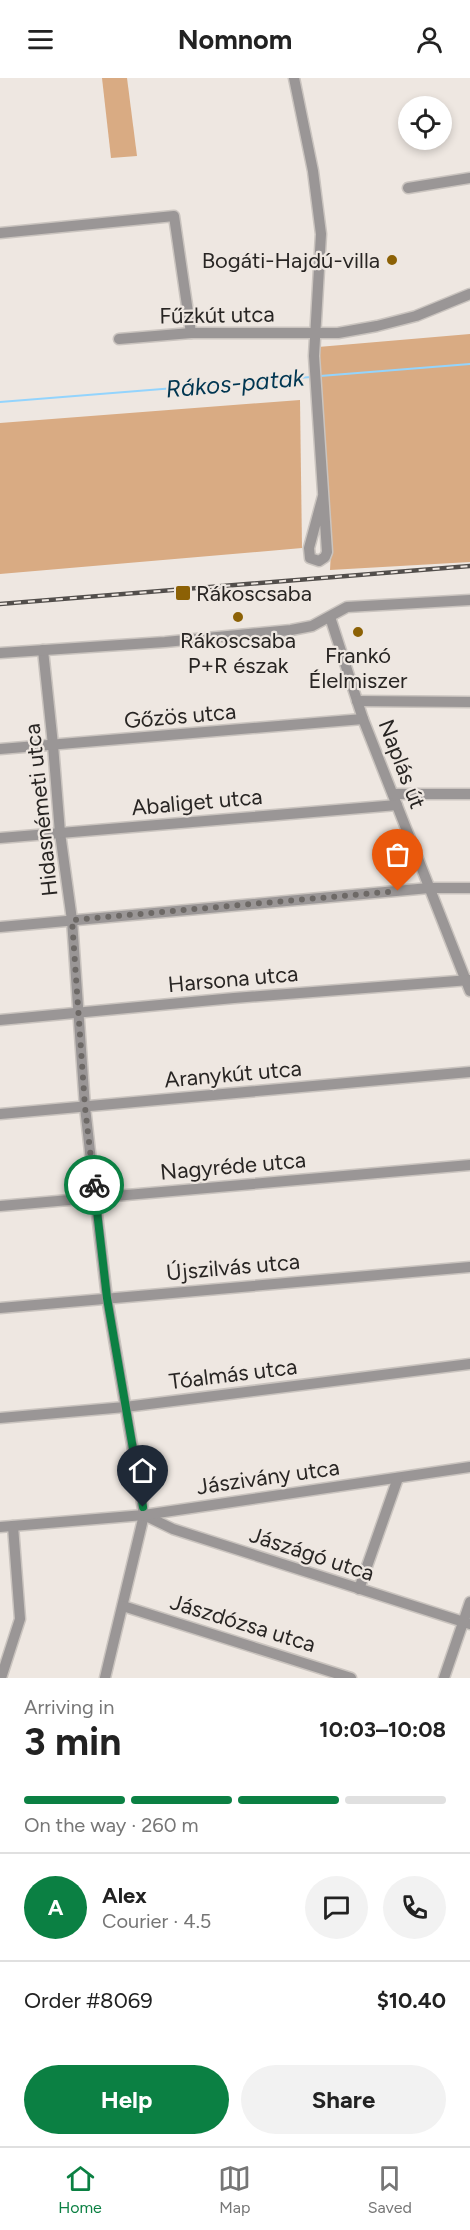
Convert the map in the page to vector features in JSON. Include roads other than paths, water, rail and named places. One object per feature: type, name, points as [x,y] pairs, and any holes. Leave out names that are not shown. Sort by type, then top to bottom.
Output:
[{"type":"street","points":[[294,78],[313,171],[321,234],[314,363],[327,552],[325,557],[319,561],[310,558],[309,548],[323,496]]},
{"type":"street","points":[[408,188],[470,178]]},
{"type":"street","points":[[0,233],[174,216],[191,333]]},
{"type":"street","name":"Fűzkút utca","points":[[119,339],[191,333],[338,333],[377,326],[425,313],[470,294]]},
{"type":"street","points":[[0,653],[165,642],[291,630],[312,626],[347,606],[470,600]]},
{"type":"street","name":"Naplás út","points":[[330,617],[363,720],[468,984]]},
{"type":"street","name":"Hidasnémeti utca","points":[[43,650],[60,833],[72,920],[85,1107],[95,1197],[107,1298],[144,1515],[105,1678]]},
{"type":"street","points":[[357,701],[470,702]]},
{"type":"street","name":"Gőzös utca","points":[[0,749],[363,720]]},
{"type":"street","points":[[393,794],[470,794]]},
{"type":"street","name":"Abaliget utca","points":[[0,838],[397,805]]},
{"type":"street","points":[[0,927],[429,888],[470,888]]},
{"type":"street","name":"Harsona utca","points":[[0,1020],[234,998],[468,984]]},
{"type":"street","name":"Aranykút utca","points":[[0,1114],[470,1072]]},
{"type":"street","name":"Nagyréde utca","points":[[0,1206],[470,1165]]},
{"type":"street","name":"Újszilvás utca","points":[[0,1308],[470,1267]]},
{"type":"street","name":"Tóalmás utca","points":[[0,1418],[124,1407],[470,1364]]},
{"type":"street","name":"Jászivány utca","points":[[0,1527],[144,1515],[470,1467]]},
{"type":"street","points":[[359,1589],[398,1478]]},
{"type":"street","name":"Jászágó utca","points":[[144,1515],[173,1529],[466,1623]]},
{"type":"street","points":[[2,1678],[20,1619],[13,1526]]},
{"type":"street","points":[[444,1678],[466,1623],[470,1602]]},
{"type":"street","name":"Jászdózsa utca","points":[[123,1606],[351,1678]]},
{"type":"waterway","name":"Rákos-patak","points":[[320,376],[470,364]]},
{"type":"waterway","name":"Rákos-patak","points":[[0,402],[311,377]]},
{"type":"railway","points":[[0,604],[470,566]]},
{"type":"place","name":"Bogáti-Hajdú-villa","points":[[392,260]]},
{"type":"place","name":"Rákoscsaba","points":[[183,593]]},
{"type":"place","name":"Rákoscsaba P+R észak","points":[[238,617]]},
{"type":"place","name":"Frankó Élelmiszer","points":[[358,632]]}]
